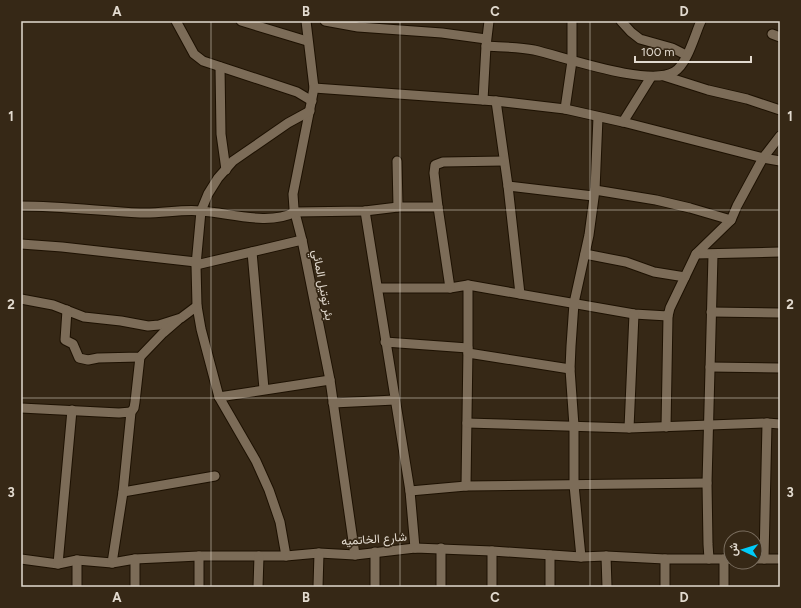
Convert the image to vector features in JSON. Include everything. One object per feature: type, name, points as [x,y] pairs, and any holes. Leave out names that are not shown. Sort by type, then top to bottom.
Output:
[{"type":"street","points":[[176,21],[194,54],[203,61],[220,68],[297,92],[312,101]]},
{"type":"street","points":[[241,21],[307,41]]},
{"type":"street","name":"بئر توتيل المائي","points":[[306,21],[307,41],[314,88],[293,194],[295,212],[330,380],[355,555]]},
{"type":"street","points":[[325,21],[358,26],[429,32],[534,50],[572,61],[651,77],[664,76],[675,72],[682,65],[701,21]]},
{"type":"street","points":[[483,100],[486,42],[489,21]]},
{"type":"street","points":[[565,109],[572,61],[572,21]]},
{"type":"street","points":[[621,21],[640,39],[672,48],[686,55]]},
{"type":"street","points":[[220,68],[221,134],[226,170]]},
{"type":"street","points":[[664,76],[708,90],[747,99],[780,110]]},
{"type":"street","points":[[623,122],[651,77]]},
{"type":"street","points":[[314,88],[496,101],[565,109],[780,161]]},
{"type":"street","points":[[496,101],[508,186],[520,294]]},
{"type":"street","points":[[286,556],[280,522],[269,490],[256,461],[218,397],[201,329],[197,306],[196,264],[201,211],[208,194],[218,178],[233,161],[288,123],[310,111]]},
{"type":"street","points":[[581,557],[574,484],[574,426],[570,369],[574,303],[589,236],[594,193],[598,117]]},
{"type":"street","points":[[666,427],[668,316],[670,308],[696,254],[732,220],[737,206],[763,158],[780,136]]},
{"type":"street","points":[[397,161],[398,207]]},
{"type":"street","points":[[450,288],[438,207],[434,173],[435,165],[439,162],[504,161]]},
{"type":"street","points":[[508,186],[656,200],[732,220]]},
{"type":"street","points":[[21,206],[45,206],[141,213],[201,211],[270,218],[286,217],[295,212],[365,211],[398,207],[438,207]]},
{"type":"street","points":[[365,211],[410,490],[415,548]]},
{"type":"street","points":[[21,244],[62,247],[196,264],[302,240]]},
{"type":"street","points":[[252,252],[264,389]]},
{"type":"street","points":[[696,254],[713,255],[780,252]]},
{"type":"street","points":[[585,254],[626,262],[654,272],[686,277]]},
{"type":"street","points":[[710,559],[708,544],[707,483],[713,255]]},
{"type":"street","points":[[466,486],[468,285]]},
{"type":"street","points":[[378,288],[450,288],[468,285],[634,314],[668,316]]},
{"type":"street","points":[[21,299],[53,305],[84,317],[122,321],[148,326],[159,325],[181,318]]},
{"type":"street","points":[[112,563],[123,492],[131,412],[134,408],[135,402],[140,357],[163,333],[197,306]]},
{"type":"street","points":[[67,310],[65,340],[74,344],[79,358],[88,360],[98,358],[140,357]]},
{"type":"street","points":[[711,312],[780,313]]},
{"type":"street","points":[[629,428],[634,314]]},
{"type":"street","points":[[385,342],[468,350],[570,369]]},
{"type":"street","points":[[710,368],[780,368]]},
{"type":"street","points":[[218,397],[330,380]]},
{"type":"street","points":[[333,403],[395,400]]},
{"type":"street","points":[[21,408],[118,413],[131,412]]},
{"type":"street","points":[[58,564],[72,410]]},
{"type":"street","points":[[467,423],[629,428],[780,424]]},
{"type":"street","points":[[762,530],[767,424]]},
{"type":"street","points":[[123,492],[215,476]]},
{"type":"street","points":[[410,490],[466,486],[707,483]]},
{"type":"street","name":"شارع الخاتميه","points":[[21,559],[58,564],[77,560],[112,563],[134,559],[199,556],[286,556],[319,553],[355,555],[415,548],[441,548],[581,557],[606,556],[665,559],[723,559]]},
{"type":"street","points":[[441,548],[441,587]]},
{"type":"street","points":[[492,551],[492,587]]},
{"type":"street","points":[[376,552],[376,587]]},
{"type":"street","points":[[318,587],[319,553]]},
{"type":"street","points":[[550,555],[550,587]]},
{"type":"street","points":[[199,556],[199,587]]},
{"type":"street","points":[[258,587],[260,556]]},
{"type":"street","points":[[606,556],[607,587]]},
{"type":"street","points":[[134,559],[135,587]]},
{"type":"street","points":[[665,559],[665,587]]},
{"type":"street","points":[[763,559],[780,559]]},
{"type":"street","points":[[77,560],[77,587]]},
{"type":"street","points":[[724,587],[726,570]]}]
